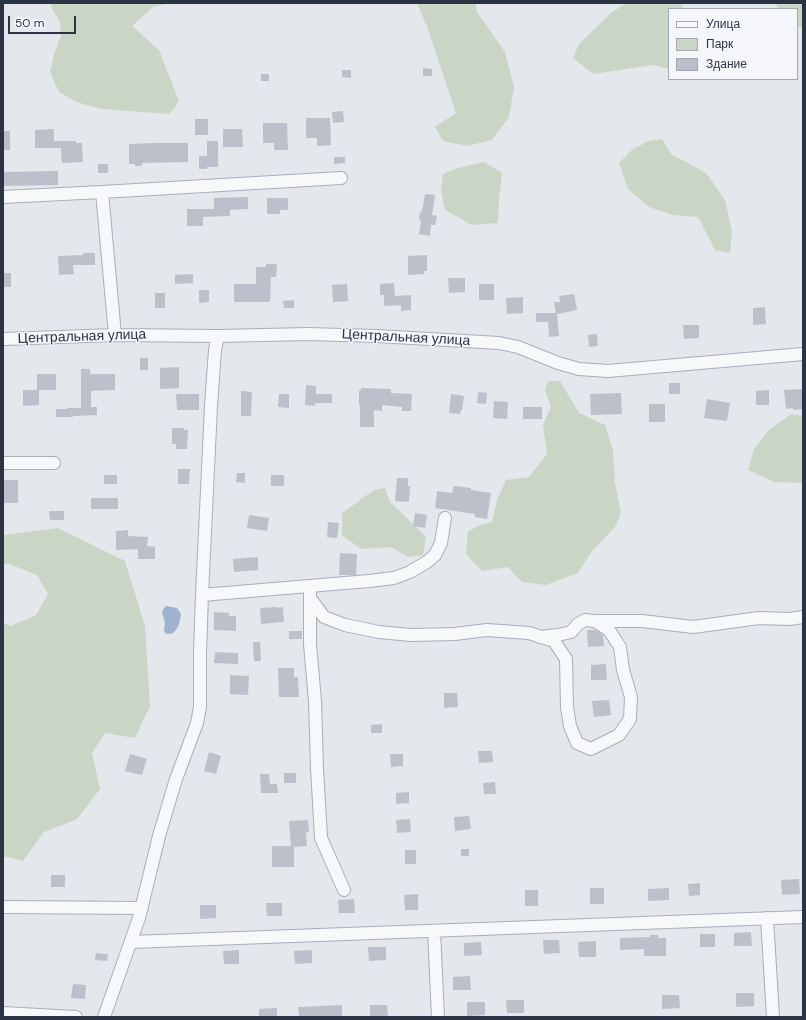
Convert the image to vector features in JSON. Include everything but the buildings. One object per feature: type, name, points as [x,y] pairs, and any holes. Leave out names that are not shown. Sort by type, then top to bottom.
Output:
[{"type":"street","points":[[3,197],[341,178]]},
{"type":"street","points":[[102,192],[115,335]]},
{"type":"street","name":"Центральная улица","points":[[3,339],[115,335],[218,336],[308,334],[377,336],[499,343],[518,347],[558,363],[579,369],[608,371],[803,354]]},
{"type":"street","points":[[104,1017],[139,918],[159,836],[174,786],[197,723],[200,706],[202,595],[211,406],[215,350],[218,336]]},
{"type":"street","points":[[3,464],[54,463]]},
{"type":"street","points":[[202,595],[394,578],[410,572],[427,562],[435,555],[441,543],[445,518]]},
{"type":"street","points":[[310,586],[310,644],[315,701],[321,838],[344,890]]},
{"type":"street","points":[[310,598],[324,617],[345,625],[379,632],[411,635],[455,634],[487,630],[529,633],[554,641],[566,659],[567,707],[570,726],[577,743],[591,749],[619,735],[630,719],[631,697],[623,670],[620,647],[609,630],[595,621]]},
{"type":"street","points":[[540,637],[571,632],[578,624],[585,620],[642,621],[693,627],[759,618],[790,619],[803,617]]},
{"type":"street","points":[[3,907],[142,908]]},
{"type":"street","points":[[131,942],[803,917]]},
{"type":"street","points":[[766,918],[773,1017]]},
{"type":"street","points":[[434,931],[438,1017]]},
{"type":"street","points":[[3,1013],[76,1017]]},
{"type":"green space","points":[[51,3],[172,3],[153,7],[132,26],[159,50],[179,101],[170,114],[102,109],[76,102],[59,92],[50,72],[54,54],[61,36],[60,22],[52,9]]},
{"type":"green space","points":[[417,3],[475,3],[477,12],[505,52],[514,87],[509,117],[492,140],[467,146],[443,141],[435,127],[456,113],[428,29]]},
{"type":"green space","points":[[631,3],[680,3],[682,8],[668,8],[668,69],[653,65],[593,74],[573,58],[579,44],[611,13],[623,5]]},
{"type":"green space","points":[[775,3],[803,3],[803,28],[798,26],[798,8],[778,8]]},
{"type":"green space","points":[[662,139],[671,154],[706,173],[725,200],[732,231],[730,253],[715,250],[698,217],[673,215],[649,207],[628,189],[619,163],[633,149],[649,141]]},
{"type":"green space","points":[[484,162],[502,173],[498,223],[472,225],[445,210],[441,190],[443,174],[458,168]]},
{"type":"green space","points":[[548,381],[560,381],[579,413],[605,425],[613,450],[615,483],[621,513],[615,527],[592,551],[578,573],[546,585],[522,582],[508,567],[482,571],[466,554],[468,531],[492,522],[497,500],[506,480],[529,477],[547,454],[543,425],[551,407],[545,390]]},
{"type":"green space","points":[[791,414],[803,416],[803,483],[774,482],[748,470],[754,449],[769,430]]},
{"type":"green space","points":[[385,488],[390,502],[426,537],[423,555],[408,557],[391,547],[361,549],[342,535],[342,513],[374,490]]},
{"type":"green space","points":[[58,528],[125,561],[145,626],[150,706],[135,738],[105,733],[92,753],[100,789],[77,819],[44,832],[23,861],[3,856],[3,623],[11,626],[36,615],[48,594],[37,575],[7,563],[3,565],[3,535]]},
{"type":"water","points":[[166,606],[177,608],[181,614],[177,629],[175,632],[169,634],[164,632],[165,623],[162,614]]}]
